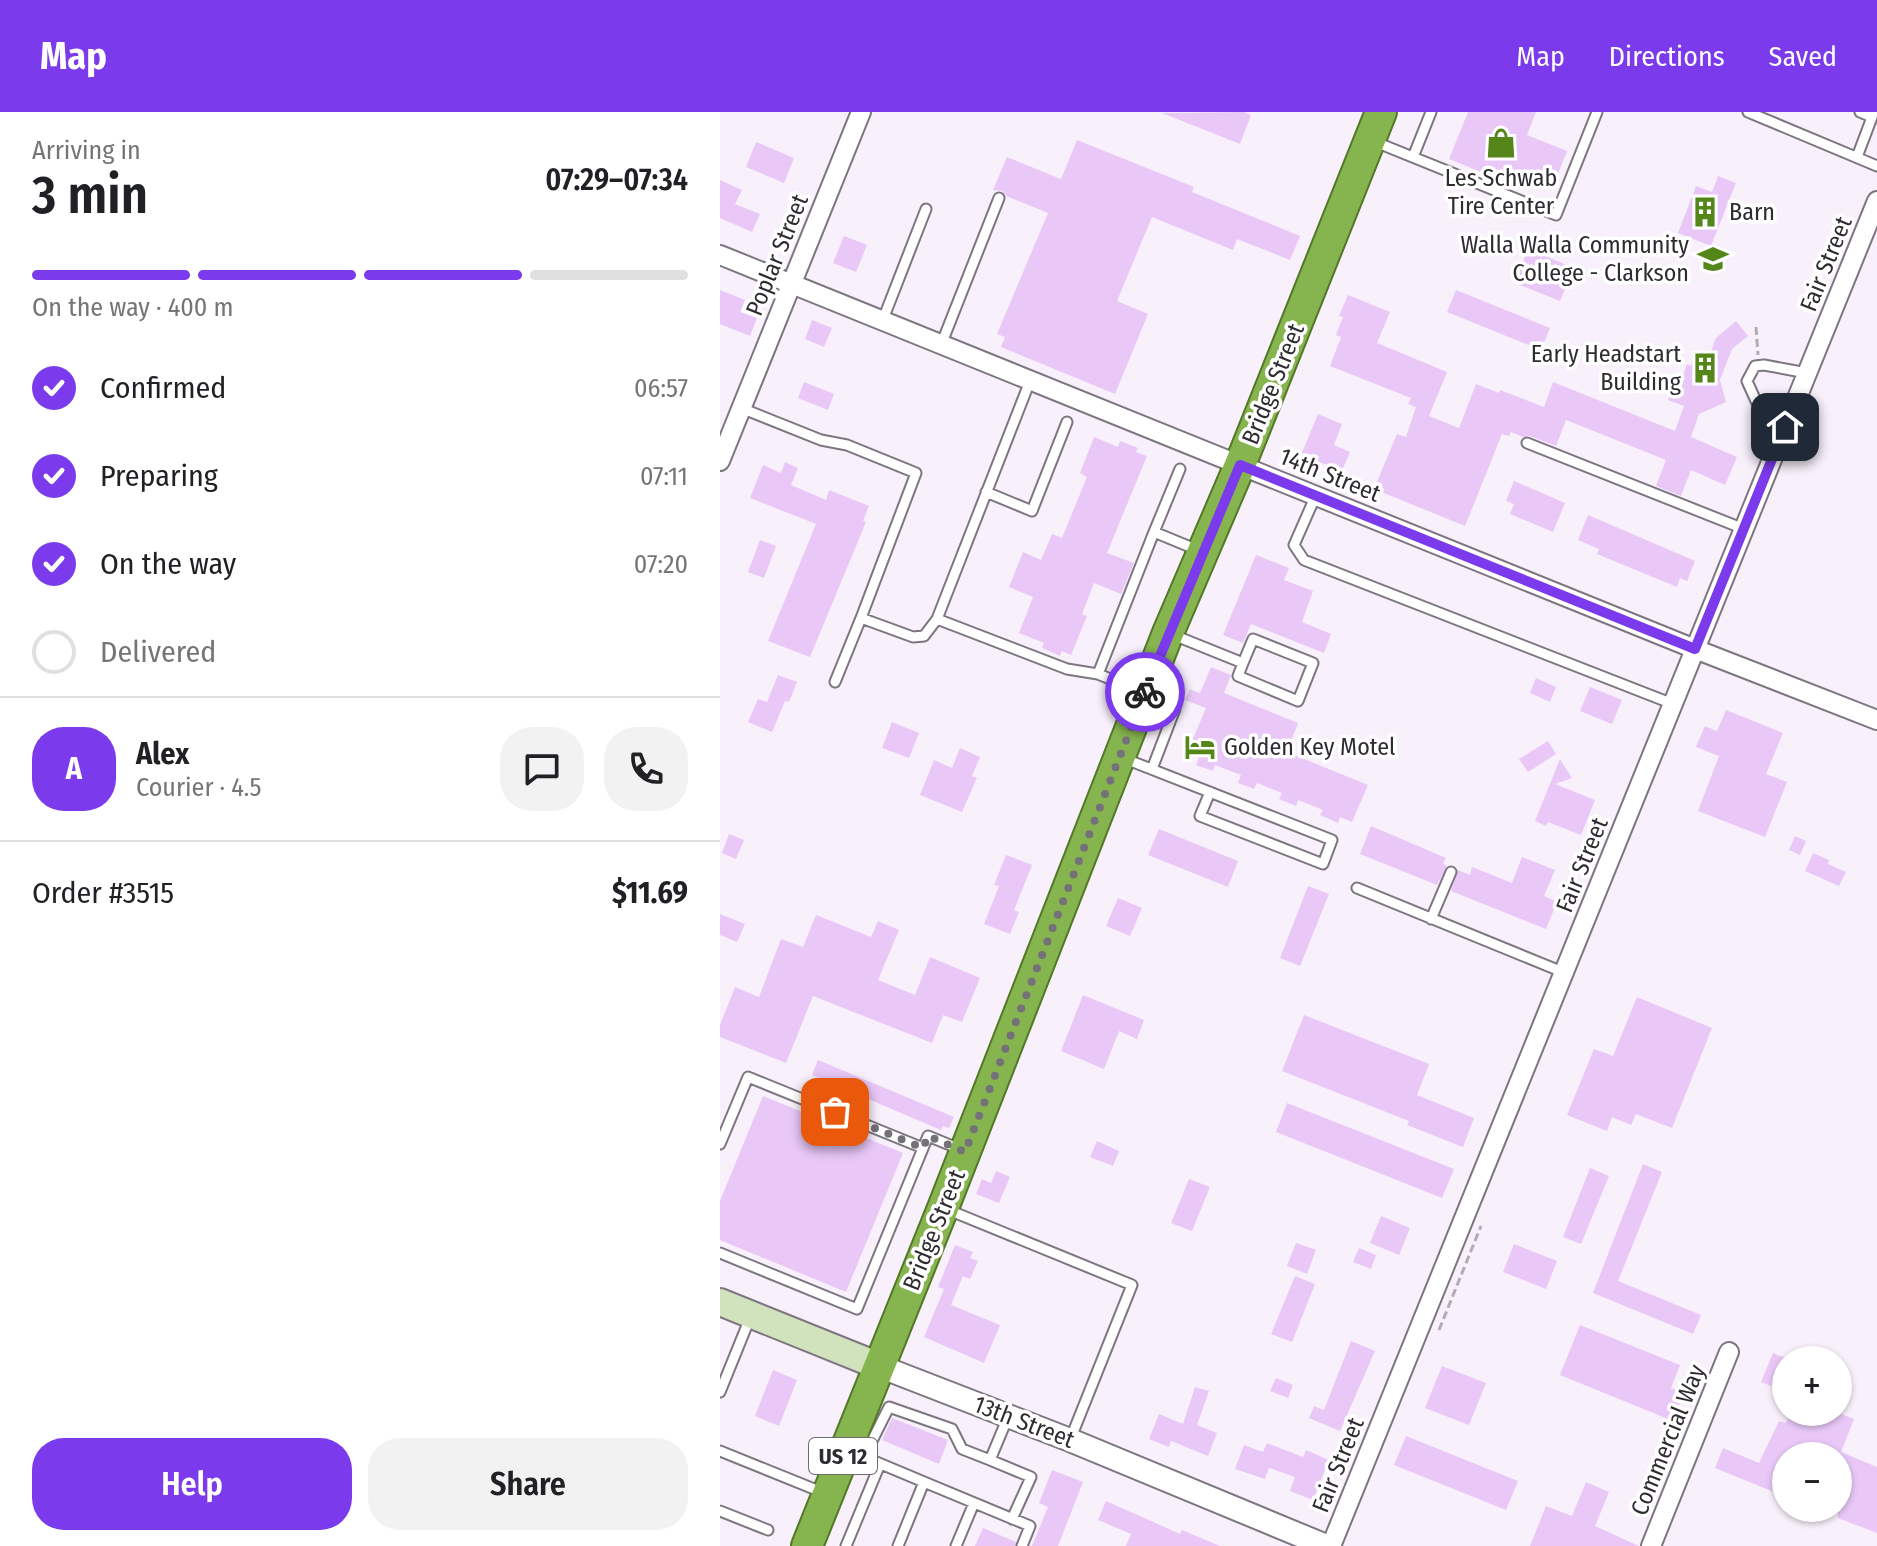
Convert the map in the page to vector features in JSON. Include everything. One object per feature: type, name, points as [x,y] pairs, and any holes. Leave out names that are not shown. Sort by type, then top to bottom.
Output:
[{"type":"highway","name":"Bridge Street","points":[[807,1546],[827,1494],[855,1453],[879,1366],[1168,633],[1240,465],[1375,126]]},
{"type":"main road","name":"13th Street","points":[[720,1302],[879,1366]]},
{"type":"street","name":"Poplar Street","points":[[720,461],[861,112]]},
{"type":"street","name":"Fair Street","points":[[1329,1546],[1877,201]]},
{"type":"street","name":"14th Street","points":[[720,255],[1877,720]]},
{"type":"street","name":"Commercial Way","points":[[1651,1546],[1729,1352]]},
{"type":"street","name":"13th Street","points":[[879,1366],[1329,1546]]},
{"type":"lane","points":[[1413,157],[1431,112]]},
{"type":"lane","points":[[1375,126],[1413,157],[1556,215],[1597,112]]},
{"type":"lane","points":[[1748,112],[1877,166]]},
{"type":"lane","points":[[1857,157],[1873,114],[1860,112]]},
{"type":"lane","points":[[941,345],[999,198]]},
{"type":"lane","points":[[882,322],[926,209]]},
{"type":"lane","points":[[1785,427],[1756,401],[1747,381],[1755,366],[1807,373]]},
{"type":"lane","points":[[861,618],[913,637],[924,636],[937,619],[1030,381]]},
{"type":"lane","points":[[741,408],[916,473],[835,682]]},
{"type":"lane","points":[[986,492],[1032,511],[1067,422]]},
{"type":"lane","points":[[1527,443],[1744,529]]},
{"type":"lane","points":[[1098,674],[1180,469]]},
{"type":"lane","points":[[1316,495],[1294,545],[1304,560],[1673,704]]},
{"type":"lane","points":[[1154,532],[1203,552]]},
{"type":"lane","points":[[937,619],[1067,669],[1098,674],[1145,693]]},
{"type":"lane","points":[[1168,633],[1243,663]]},
{"type":"lane","points":[[1253,639],[1313,663],[1298,701],[1238,676],[1243,663],[1253,639]]},
{"type":"lane","points":[[1152,769],[1175,709]]},
{"type":"lane","points":[[1120,757],[1152,769],[1332,840],[1323,864],[1200,816],[1210,792]]},
{"type":"lane","points":[[1431,919],[1451,872]]},
{"type":"lane","points":[[1357,888],[1565,973]]},
{"type":"lane","points":[[720,1144],[748,1077],[923,1148]]},
{"type":"lane","points":[[720,1253],[857,1309],[928,1136],[965,1152]]},
{"type":"lane","points":[[943,1208],[1132,1285],[1070,1440]]},
{"type":"lane","points":[[720,1392],[752,1315]]},
{"type":"lane","points":[[1012,1519],[1031,1477],[962,1449],[952,1429],[889,1407],[855,1453],[880,1464],[1012,1519],[1030,1526],[1022,1546]]},
{"type":"lane","points":[[990,1460],[1009,1416]]},
{"type":"lane","points":[[720,1451],[827,1494]]},
{"type":"lane","points":[[846,1546],[880,1464]]},
{"type":"lane","points":[[898,1546],[924,1482]]},
{"type":"lane","points":[[956,1546],[974,1503]]},
{"type":"lane","points":[[720,1511],[768,1530]]},
{"type":"path","points":[[1756,327],[1759,366]]},
{"type":"path","points":[[1439,1330],[1481,1225]]},
{"type":"building","points":[[1244,112],[1251,115],[1240,144],[1162,113]]},
{"type":"building","name":"Les Schwab Tire Center","points":[[1468,112],[1536,112],[1527,135],[1567,151],[1554,184],[1526,173],[1520,188],[1449,159]]},
{"type":"building","points":[[1077,140],[1194,187],[1192,192],[1300,236],[1290,260],[1237,239],[1233,250],[1152,217],[1117,301],[1148,314],[1115,394],[1001,347],[1005,337],[997,334],[1048,213],[1006,196],[1002,191],[993,190],[1007,157],[1061,179]]},
{"type":"building","points":[[756,142],[794,158],[784,183],[746,167]]},
{"type":"building","name":"Barn","points":[[1718,176],[1736,183],[1711,246],[1678,233],[1696,186],[1712,192]]},
{"type":"building","points":[[720,180],[742,190],[735,204],[760,214],[752,232],[720,218]]},
{"type":"building","points":[[844,236],[867,245],[856,272],[833,263]]},
{"type":"building","points":[[1528,249],[1574,268],[1560,301],[1515,283]]},
{"type":"building","points":[[720,290],[745,300],[740,312],[757,318],[750,336],[720,324]]},
{"type":"building","points":[[1456,290],[1550,328],[1541,350],[1447,312]]},
{"type":"building","points":[[1348,295],[1390,312],[1377,343],[1447,372],[1429,416],[1459,428],[1476,384],[1544,407],[1553,382],[1675,431],[1684,406],[1668,400],[1673,386],[1679,388],[1687,364],[1691,366],[1693,359],[1697,360],[1700,351],[1710,354],[1716,338],[1736,321],[1748,336],[1732,349],[1720,380],[1726,402],[1699,414],[1691,437],[1737,457],[1725,485],[1691,470],[1681,496],[1656,486],[1666,460],[1566,420],[1556,446],[1530,436],[1523,437],[1511,432],[1509,436],[1502,434],[1465,526],[1374,489],[1397,434],[1406,437],[1416,407],[1408,404],[1411,398],[1330,366],[1341,337],[1336,335],[1343,317],[1339,316]]},
{"type":"building","points":[[812,320],[832,328],[824,347],[805,339]]},
{"type":"building","points":[[804,382],[834,394],[828,410],[798,398]]},
{"type":"building","points":[[1318,414],[1342,424],[1334,445],[1350,452],[1342,471],[1301,455]]},
{"type":"building","points":[[1094,437],[1118,447],[1120,441],[1138,448],[1136,452],[1147,456],[1107,553],[1134,563],[1121,594],[1094,583],[1082,614],[1087,616],[1071,655],[1062,651],[1060,656],[1042,648],[1044,643],[1019,633],[1033,597],[1009,587],[1023,552],[1041,560],[1052,534],[1062,538],[1087,477],[1080,473]]},
{"type":"building","points":[[785,462],[798,468],[791,485],[826,500],[829,490],[869,506],[863,521],[866,522],[810,657],[768,641],[816,524],[750,498],[763,465],[781,473]]},
{"type":"building","points":[[1514,481],[1565,503],[1553,532],[1510,514],[1514,504],[1506,501]]},
{"type":"building","points":[[1588,515],[1695,561],[1687,581],[1680,578],[1677,587],[1597,554],[1599,549],[1578,540]]},
{"type":"building","points":[[760,540],[776,546],[764,578],[748,572]]},
{"type":"building","points":[[1256,555],[1289,568],[1284,580],[1313,591],[1302,622],[1331,634],[1324,653],[1251,624],[1243,643],[1223,635]]},
{"type":"building","points":[[1211,667],[1231,675],[1224,693],[1298,723],[1287,752],[1368,785],[1352,822],[1340,817],[1338,823],[1320,815],[1323,810],[1298,800],[1296,806],[1279,799],[1282,793],[1257,783],[1254,789],[1238,783],[1241,775],[1215,765],[1213,771],[1196,765],[1199,758],[1187,753],[1206,708],[1185,700],[1190,689],[1200,693]]},
{"type":"building","points":[[778,675],[797,682],[772,732],[748,722],[758,699],[767,702]]},
{"type":"building","points":[[1536,678],[1556,687],[1550,702],[1530,693]]},
{"type":"building","points":[[1590,687],[1622,700],[1612,724],[1580,711]]},
{"type":"building","points":[[1726,710],[1783,733],[1766,774],[1787,782],[1765,837],[1698,811],[1719,756],[1696,747],[1705,726],[1717,731]]},
{"type":"building","points":[[892,722],[919,733],[909,758],[882,748]]},
{"type":"building","points":[[1548,741],[1556,754],[1528,772],[1519,759]]},
{"type":"building","points":[[960,748],[980,757],[972,776],[977,778],[962,812],[920,795],[934,760],[952,768]]},
{"type":"building","points":[[1560,759],[1572,778],[1555,784],[1595,800],[1581,835],[1548,822],[1546,826],[1535,821]]},
{"type":"building","points":[[1371,826],[1446,858],[1443,864],[1447,866],[1437,885],[1360,854]]},
{"type":"building","points":[[1159,829],[1238,861],[1228,887],[1148,855]]},
{"type":"building","points":[[729,834],[744,840],[736,859],[722,853]]},
{"type":"building","points":[[1795,836],[1806,841],[1800,855],[1789,850]]},
{"type":"building","points":[[1813,853],[1846,872],[1839,886],[1805,871]]},
{"type":"building","points":[[1006,855],[1032,865],[1014,910],[1019,912],[1010,934],[984,924],[999,886],[994,885]]},
{"type":"building","points":[[1522,857],[1555,870],[1544,896],[1557,902],[1546,929],[1451,891],[1458,870],[1470,875],[1472,867],[1512,883]]},
{"type":"building","points":[[1308,886],[1329,894],[1300,966],[1280,958]]},
{"type":"building","points":[[1118,898],[1142,908],[1130,936],[1106,926]]},
{"type":"building","points":[[720,914],[745,924],[737,942],[720,935]]},
{"type":"building","points":[[816,915],[871,937],[878,921],[899,930],[878,980],[915,995],[930,957],[980,978],[962,1022],[943,1015],[932,1043],[813,996],[786,1063],[720,1037],[720,1025],[735,987],[759,997],[781,939],[803,947]]},
{"type":"building","points":[[1083,995],[1144,1020],[1137,1039],[1119,1031],[1104,1069],[1061,1051]]},
{"type":"building","points":[[1637,997],[1712,1028],[1672,1128],[1636,1114],[1631,1125],[1612,1117],[1607,1131],[1567,1115],[1594,1049],[1613,1056]]},
{"type":"building","points":[[1304,1015],[1429,1064],[1417,1095],[1474,1118],[1463,1147],[1407,1125],[1409,1121],[1282,1071]]},
{"type":"building","points":[[818,1060],[954,1117],[949,1128],[943,1126],[941,1130],[812,1075]]},
{"type":"building","points":[[763,1096],[903,1153],[846,1292],[720,1240],[720,1201]]},
{"type":"building","points":[[1287,1103],[1454,1169],[1442,1198],[1276,1132]]},
{"type":"building","points":[[1097,1141],[1119,1151],[1113,1166],[1090,1157]]},
{"type":"building","points":[[1643,1164],[1662,1172],[1618,1281],[1701,1315],[1693,1334],[1593,1293]]},
{"type":"building","points":[[1590,1168],[1609,1176],[1581,1244],[1563,1237]]},
{"type":"building","points":[[996,1171],[1010,1177],[999,1203],[976,1194],[982,1179],[991,1183]]},
{"type":"building","points":[[1189,1179],[1210,1187],[1192,1231],[1171,1223]]},
{"type":"building","points":[[1381,1216],[1410,1228],[1399,1255],[1370,1243]]},
{"type":"building","points":[[1296,1243],[1316,1250],[1307,1274],[1287,1266]]},
{"type":"building","points":[[1514,1244],[1557,1261],[1546,1289],[1503,1272]]},
{"type":"building","points":[[955,1245],[973,1252],[970,1258],[978,1261],[970,1279],[963,1276],[951,1305],[1000,1325],[984,1363],[924,1337],[944,1289],[938,1287]]},
{"type":"building","points":[[1359,1248],[1376,1255],[1371,1269],[1353,1262]]},
{"type":"building","points":[[1295,1276],[1315,1284],[1292,1342],[1271,1334]]},
{"type":"building","points":[[1580,1325],[1680,1365],[1671,1388],[1684,1393],[1673,1421],[1560,1375]]},
{"type":"building","points":[[1351,1341],[1375,1351],[1340,1431],[1309,1418],[1314,1406],[1324,1410]]},
{"type":"building","points":[[1772,1355],[1772,1386],[1761,1382]]},
{"type":"building","points":[[1442,1366],[1486,1383],[1469,1425],[1425,1408]]},
{"type":"building","points":[[773,1370],[797,1380],[779,1426],[755,1416]]},
{"type":"building","points":[[1276,1378],[1293,1385],[1288,1398],[1270,1391]]},
{"type":"building","points":[[1195,1387],[1209,1391],[1197,1425],[1217,1433],[1208,1456],[1171,1441],[1169,1447],[1149,1439],[1159,1414],[1183,1424]]},
{"type":"building","points":[[892,1418],[948,1440],[939,1464],[882,1440]]},
{"type":"building","points":[[1777,1426],[1851,1426],[1845,1442],[1772,1442],[1772,1491],[1715,1468],[1723,1448],[1759,1463]]},
{"type":"building","points":[[1406,1436],[1518,1481],[1506,1510],[1394,1465]]},
{"type":"building","points":[[1267,1443],[1303,1457],[1306,1450],[1329,1460],[1313,1500],[1290,1491],[1295,1477],[1269,1468],[1265,1479],[1235,1469],[1244,1445],[1263,1452]]},
{"type":"building","points":[[1852,1457],[1877,1467],[1877,1533],[1848,1522],[1852,1522]]},
{"type":"building","points":[[1052,1470],[1083,1482],[1058,1546],[1032,1546],[1048,1507],[1039,1503]]},
{"type":"building","points":[[1586,1482],[1609,1492],[1595,1526],[1639,1546],[1530,1546],[1546,1506],[1572,1516]]},
{"type":"building","points":[[1106,1501],[1180,1534],[1182,1530],[1220,1546],[1126,1546],[1131,1534],[1098,1520]]},
{"type":"building","points":[[983,1528],[1016,1542],[1015,1546],[975,1546]]},
{"type":"way so far","points":[[835,1112],[923,1148],[928,1136],[965,1152],[1145,692]]},
{"type":"place","name":"Les Schwab Tire Center","points":[[1501,143]]},
{"type":"place","name":"Barn","points":[[1705,212]]},
{"type":"place","name":"Walla Walla Community College - Clarkson","points":[[1713,259]]},
{"type":"place","name":"Early Headstart Building","points":[[1705,368]]},
{"type":"place","name":"Golden Key Motel","points":[[1200,747]]},
{"type":"route","points":[[1145,692],[1240,465],[1695,649],[1785,427]]}]
